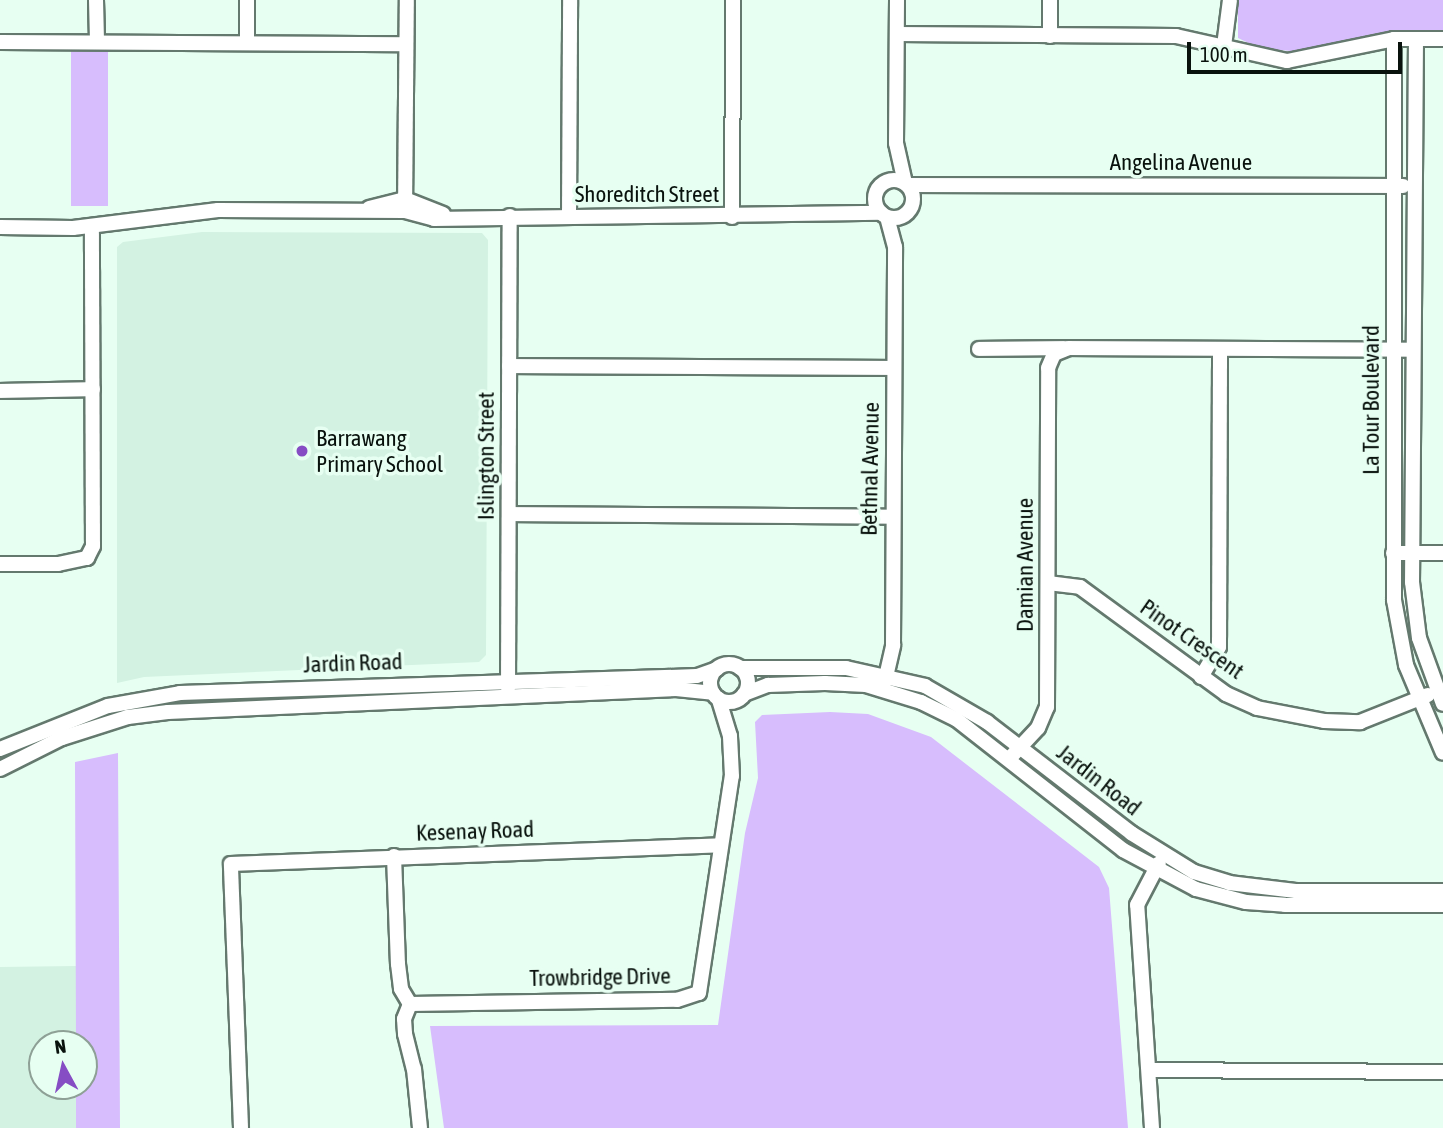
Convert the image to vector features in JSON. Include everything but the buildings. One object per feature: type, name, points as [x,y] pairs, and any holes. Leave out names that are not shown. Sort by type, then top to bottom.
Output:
[{"type":"street","points":[[96,0],[97,41]]},
{"type":"street","points":[[247,0],[247,42]]},
{"type":"street","points":[[405,205],[407,0]]},
{"type":"street","points":[[569,216],[570,0]]},
{"type":"street","points":[[732,217],[733,0]]},
{"type":"street","points":[[897,0],[896,143],[911,208]]},
{"type":"street","points":[[1050,0],[1050,36]]},
{"type":"street","points":[[1224,46],[1230,0]]},
{"type":"street","points":[[897,34],[1175,36],[1287,61],[1394,39],[1443,39]]},
{"type":"street","name":"La Tour Boulevard","points":[[1394,39],[1393,553],[1399,635],[1419,699],[1443,752]]},
{"type":"street","name":"La Tour Boulevard","points":[[1416,39],[1413,553],[1419,638],[1440,698]]},
{"type":"street","points":[[0,42],[407,44]]},
{"type":"street","points":[[846,212],[880,187],[896,143]]},
{"type":"street","name":"Angelina Avenue","points":[[880,187],[907,184],[1415,187]]},
{"type":"street","name":"Angelina Avenue","points":[[884,215],[899,218],[947,185]]},
{"type":"street","name":"Bethnal Avenue","points":[[880,187],[884,215],[895,247],[893,645],[882,689]]},
{"type":"street","name":"Shoreditch Street","points":[[0,227],[73,228],[192,211],[359,210],[405,205],[434,219],[448,215],[732,217],[846,212],[884,215]]},
{"type":"street","name":"Bethnal Avenue","points":[[895,247],[911,208]]},
{"type":"street","name":"Islington Street","points":[[508,696],[510,216]]},
{"type":"street","points":[[0,564],[58,564],[87,558],[93,546],[92,226]]},
{"type":"street","name":"Damian Avenue","points":[[1009,759],[1045,716],[1050,358],[1069,348]]},
{"type":"street","points":[[979,349],[1413,350]]},
{"type":"street","points":[[1201,677],[1219,647],[1220,349]]},
{"type":"street","points":[[509,366],[894,368]]},
{"type":"street","points":[[0,391],[93,389]]},
{"type":"street","points":[[509,514],[892,517]]},
{"type":"street","points":[[1393,553],[1443,553]]},
{"type":"street","name":"Pinot Crescent","points":[[1048,583],[1080,587],[1201,677],[1257,708],[1324,721],[1378,718],[1419,699],[1440,698]]},
{"type":"street","points":[[728,665],[740,668],[747,677],[741,696],[716,696],[711,678],[717,669],[728,665]]},
{"type":"street","name":"Jardin Road","points":[[740,668],[846,668],[887,675],[953,699],[1164,856],[1194,872],[1264,888],[1443,891]]},
{"type":"street","name":"Jardin Road","points":[[0,749],[85,713],[147,697],[508,680],[697,676],[717,669]]},
{"type":"street","name":"Jardin Road","points":[[741,696],[768,685],[814,684],[882,689],[956,719],[1155,870],[1196,889],[1247,902],[1443,905]]},
{"type":"street","name":"Jardin Road","points":[[0,769],[62,738],[128,718],[676,689],[716,696]]},
{"type":"street","name":"Trowbridge Drive","points":[[410,1004],[421,1000],[677,1000],[699,993],[732,776],[730,736],[716,696]]},
{"type":"street","name":"Trowbridge Drive","points":[[730,736],[741,696]]},
{"type":"street","name":"Kesenay Road","points":[[241,1128],[232,864],[721,845]]},
{"type":"street","points":[[394,856],[398,964],[401,989],[410,1004],[404,1019],[405,1034],[414,1069],[420,1128]]},
{"type":"street","points":[[1152,1128],[1137,905],[1164,856]]},
{"type":"street","points":[[1150,1070],[1443,1072]]},
{"type":"shaded area","points":[[1238,0],[1443,0],[1443,30],[1382,33],[1301,52],[1259,48],[1238,38]]},
{"type":"shaded area","points":[[71,50],[108,50],[108,206],[71,206]]},
{"type":"shaded area","name":"Barrawang Primary School","points":[[202,232],[482,233],[488,240],[486,655],[479,662],[144,677],[117,683],[117,247],[123,242]]},
{"type":"shaded area","points":[[830,712],[868,714],[931,737],[1099,867],[1109,888],[1128,1128],[444,1128],[430,1026],[718,1025],[745,833],[758,778],[755,722],[762,715]]},
{"type":"shaded area","points":[[118,753],[120,1128],[76,1128],[76,1100],[98,1100],[98,1030],[76,1030],[75,762]]},
{"type":"shaded area","points":[[76,966],[76,1030],[28,1030],[28,1100],[76,1100],[76,1128],[0,1128],[0,967]]},
{"type":"place","name":"Barrawang Primary School","points":[[302,451]]}]
